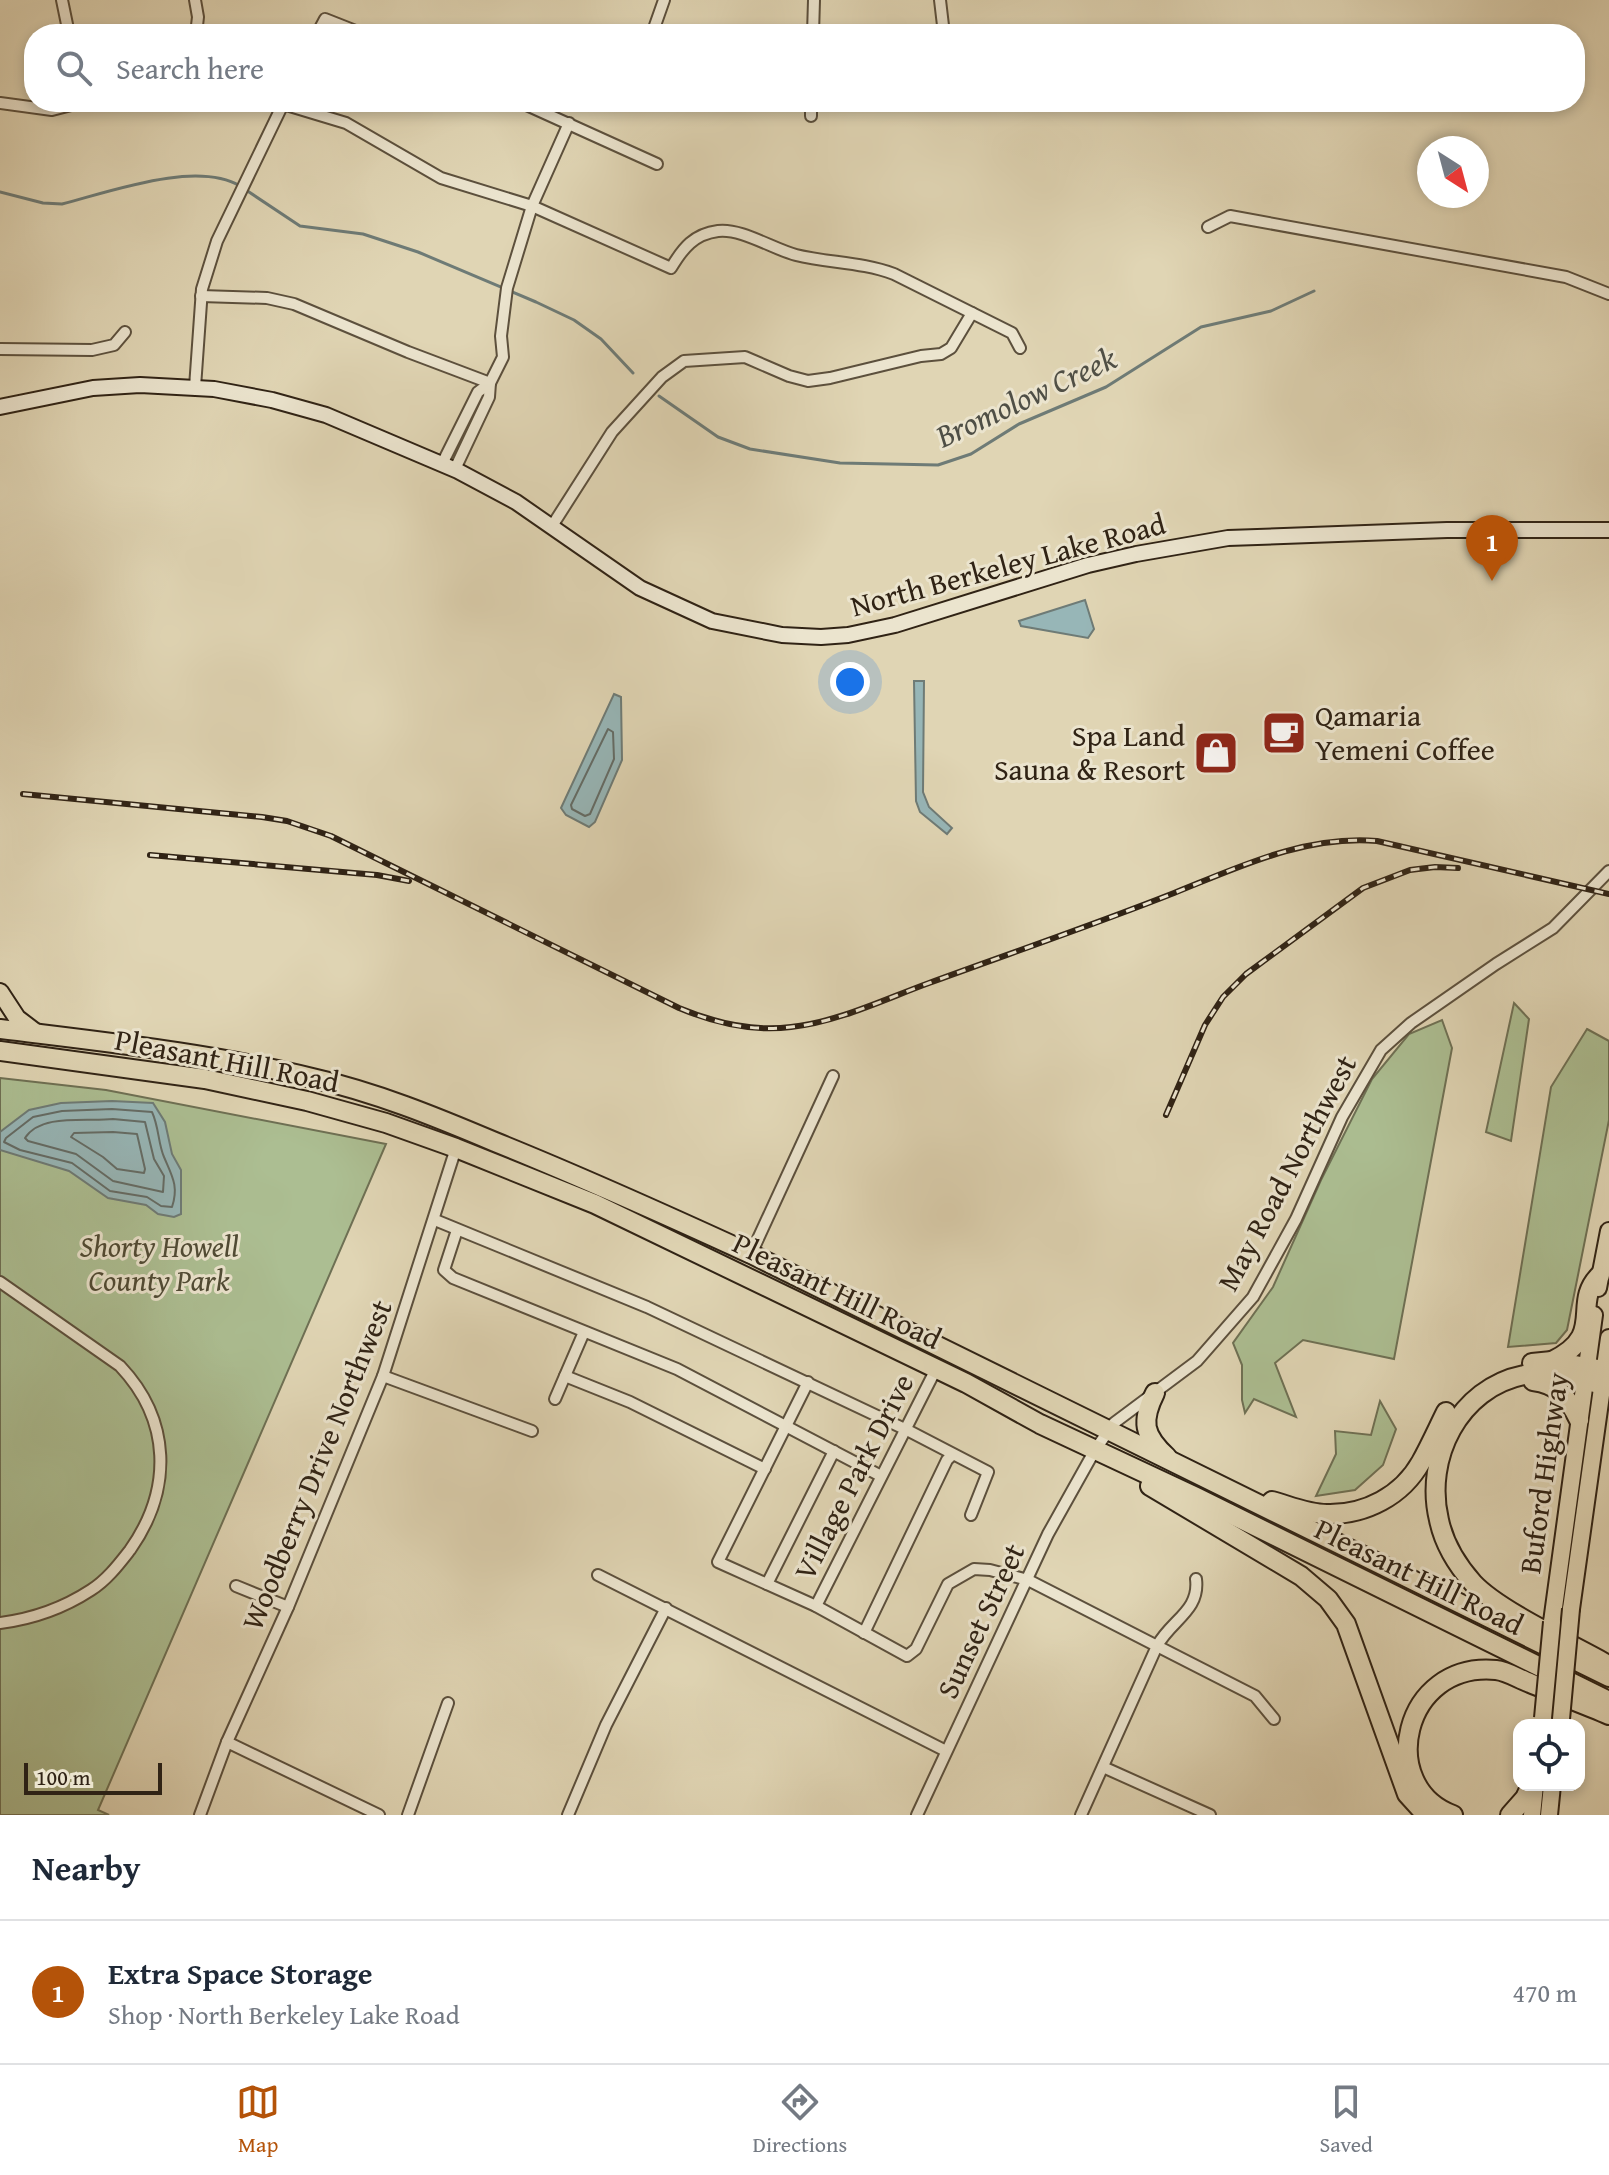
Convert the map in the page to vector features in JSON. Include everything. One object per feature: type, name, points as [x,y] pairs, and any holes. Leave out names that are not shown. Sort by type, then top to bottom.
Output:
[{"type":"highway","name":"Pleasant Hill Road","points":[[0,1029],[208,1057],[314,1078],[393,1102],[464,1129],[611,1189],[751,1254],[1609,1677]]},
{"type":"highway","name":"Pleasant Hill Road","points":[[0,1051],[205,1079],[333,1108],[456,1148],[595,1204],[1609,1701]]},
{"type":"highway","points":[[1226,1489],[1326,1514],[1352,1513],[1392,1495],[1407,1483],[1446,1412],[1466,1391],[1487,1376],[1512,1366],[1552,1361],[1572,1351],[1582,1339],[1591,1284],[1600,1275]]},
{"type":"highway","points":[[1552,1361],[1594,1375]]},
{"type":"highway","points":[[1594,1375],[1545,1372],[1520,1375],[1491,1387],[1471,1402],[1452,1423],[1439,1461],[1436,1496],[1438,1519],[1455,1561],[1476,1586],[1501,1604],[1609,1665]]},
{"type":"highway","points":[[1439,1461],[1460,1424],[1476,1405],[1493,1392],[1519,1382],[1536,1381],[1554,1386],[1564,1394],[1579,1420]]},
{"type":"highway","points":[[1155,1393],[1144,1423],[1161,1451],[1175,1464]]},
{"type":"highway","points":[[1095,1450],[1108,1462],[1301,1576],[1328,1599],[1346,1624],[1407,1794],[1426,1815]]},
{"type":"highway","points":[[1362,1665],[1371,1729],[1393,1788],[1411,1815]]},
{"type":"highway","points":[[1453,1815],[1427,1798],[1408,1759],[1408,1729],[1425,1696],[1447,1677],[1466,1671],[1498,1670],[1609,1715]]},
{"type":"highway","points":[[1510,1815],[1529,1791]]},
{"type":"main road","points":[[0,992],[17,1018],[38,1034]]},
{"type":"main road","name":"Buford Highway","points":[[1560,1719],[1594,1375],[1600,1275],[1609,1231]]},
{"type":"main road","name":"Buford Highway","points":[[1542,1719],[1579,1420],[1609,1338]]},
{"type":"main road","points":[[1532,1815],[1533,1791]]},
{"type":"main road","points":[[1549,1815],[1551,1791]]},
{"type":"street","points":[[62,0],[67,24]]},
{"type":"street","points":[[195,0],[197,24]]},
{"type":"street","points":[[656,24],[664,0]]},
{"type":"street","points":[[813,24],[814,0]]},
{"type":"street","points":[[940,0],[943,24]]},
{"type":"street","points":[[0,103],[24,106]]},
{"type":"street","points":[[195,387],[201,296],[217,241],[280,112]]},
{"type":"street","points":[[312,112],[346,123],[441,178],[532,206],[671,268],[685,245],[700,236],[728,230],[795,255],[876,267],[1012,333],[1020,348]]},
{"type":"street","points":[[543,112],[657,164]]},
{"type":"street","points":[[449,466],[475,428],[489,397],[490,383],[503,357],[501,336],[507,288],[532,206],[569,123]]},
{"type":"street","points":[[1208,227],[1230,216],[1566,277],[1609,294]]},
{"type":"street","points":[[201,296],[267,298],[294,304],[490,383]]},
{"type":"street","points":[[552,526],[612,432],[662,377],[684,361],[745,357],[808,381],[830,378],[941,354],[951,348],[972,313]]},
{"type":"street","points":[[0,349],[92,350],[114,345],[125,332]]},
{"type":"street","points":[[449,466],[462,422],[478,392],[490,383]]},
{"type":"street","name":"North Berkeley Lake Road","points":[[0,407],[93,388],[140,385],[195,387],[272,400],[326,415],[449,466],[516,502],[640,588],[712,621],[771,634],[848,635],[895,625],[1088,565],[1228,538],[1447,530],[1609,530]]},
{"type":"street","points":[[472,404],[484,409]]},
{"type":"street","points":[[462,422],[475,428]]},
{"type":"street","name":"May Road Northwest","points":[[1095,1450],[1114,1423],[1197,1361],[1253,1297],[1296,1219],[1341,1118],[1381,1050],[1411,1023],[1553,928],[1608,871]]},
{"type":"street","points":[[751,1254],[833,1076]]},
{"type":"street","name":"Woodberry Drive Northwest","points":[[200,1815],[227,1742],[288,1607],[383,1376],[464,1129]]},
{"type":"street","points":[[435,1220],[647,1307],[808,1382],[988,1472],[971,1515]]},
{"type":"street","points":[[457,1230],[444,1270],[453,1278],[677,1369],[881,1476]]},
{"type":"street","points":[[0,1282],[107,1355],[130,1377],[151,1410],[160,1443],[160,1462],[159,1482],[149,1519],[109,1575],[92,1589],[51,1610],[0,1623]]},
{"type":"street","points":[[555,1399],[584,1332]]},
{"type":"street","name":"Village Park Drive","points":[[816,1606],[936,1369]]},
{"type":"street","points":[[383,1376],[532,1431]]},
{"type":"street","points":[[565,1376],[630,1402],[765,1469]]},
{"type":"street","points":[[808,1382],[718,1562],[816,1606],[907,1656],[916,1649],[948,1584],[964,1573],[974,1569],[990,1570],[1028,1580],[1255,1696],[1274,1719]]},
{"type":"street","name":"Sunset Street","points":[[917,1815],[1048,1534],[1095,1450]]},
{"type":"street","points":[[767,1584],[834,1451]]},
{"type":"street","points":[[864,1633],[952,1455]]},
{"type":"street","points":[[598,1575],[946,1751]]},
{"type":"street","points":[[1081,1815],[1157,1646],[1193,1603],[1198,1592],[1196,1579]]},
{"type":"street","points":[[236,1586],[288,1607]]},
{"type":"street","points":[[568,1815],[606,1725],[666,1608]]},
{"type":"street","points":[[408,1815],[448,1703]]},
{"type":"street","points":[[227,1742],[379,1815]]},
{"type":"street","points":[[1103,1767],[1210,1815]]},
{"type":"green space","points":[[1514,1003],[1529,1019],[1511,1141],[1486,1132]]},
{"type":"green space","points":[[1442,1020],[1452,1048],[1394,1359],[1303,1340],[1275,1363],[1296,1417],[1254,1399],[1245,1413],[1242,1365],[1233,1343],[1273,1287],[1321,1180],[1372,1079],[1409,1034]]},
{"type":"green space","points":[[1587,1029],[1609,1041],[1609,1120],[1567,1330],[1556,1343],[1508,1347],[1551,1087]]},
{"type":"green space","name":"Shorty Howell County Park","points":[[0,1078],[106,1090],[386,1144],[98,1810],[109,1815],[0,1815]]},
{"type":"green space","points":[[1380,1401],[1396,1429],[1383,1465],[1355,1490],[1316,1496],[1336,1454],[1335,1431],[1371,1435]]},
{"type":"water","points":[[1085,600],[1094,629],[1088,638],[1021,626],[1019,621]]},
{"type":"water","points":[[914,681],[924,681],[923,792],[929,807],[952,828],[947,834],[920,812],[916,801]]},
{"type":"water","points":[[614,694],[621,697],[622,760],[595,822],[589,827],[566,815],[561,808]]},
{"type":"water","points":[[61,1103],[153,1103],[165,1122],[172,1154],[181,1170],[181,1214],[174,1217],[158,1214],[146,1205],[108,1198],[69,1171],[0,1150],[0,1132],[29,1110]]},
{"type":"waterway","name":"Bromolow Creek","points":[[0,192],[43,203],[62,204],[127,186],[177,177],[222,179],[240,186]]},
{"type":"waterway","name":"Bromolow Creek","points":[[246,190],[300,226],[363,234],[418,252],[536,302],[574,320],[601,339],[633,373]]},
{"type":"waterway","name":"Bromolow Creek","points":[[659,396],[718,437],[750,449],[840,463],[938,465],[971,454],[1019,424],[1106,387],[1201,327],[1271,311],[1314,291]]},
{"type":"railway","points":[[23,794],[287,821],[331,836],[679,1008],[720,1022],[762,1028],[809,1024],[844,1015],[1273,855],[1324,843],[1377,841],[1609,894]]},
{"type":"railway","points":[[150,855],[377,875],[409,881]]},
{"type":"railway","points":[[1166,1115],[1205,1025],[1223,997],[1246,974],[1363,888],[1410,870],[1458,868]]},
{"type":"place","name":"Extra Space Storage","points":[[1492,581]]},
{"type":"place","name":"Qamaria Yemeni Coffee","points":[[1284,733]]},
{"type":"place","name":"Spa Land Sauna & Resort","points":[[1216,753]]}]
